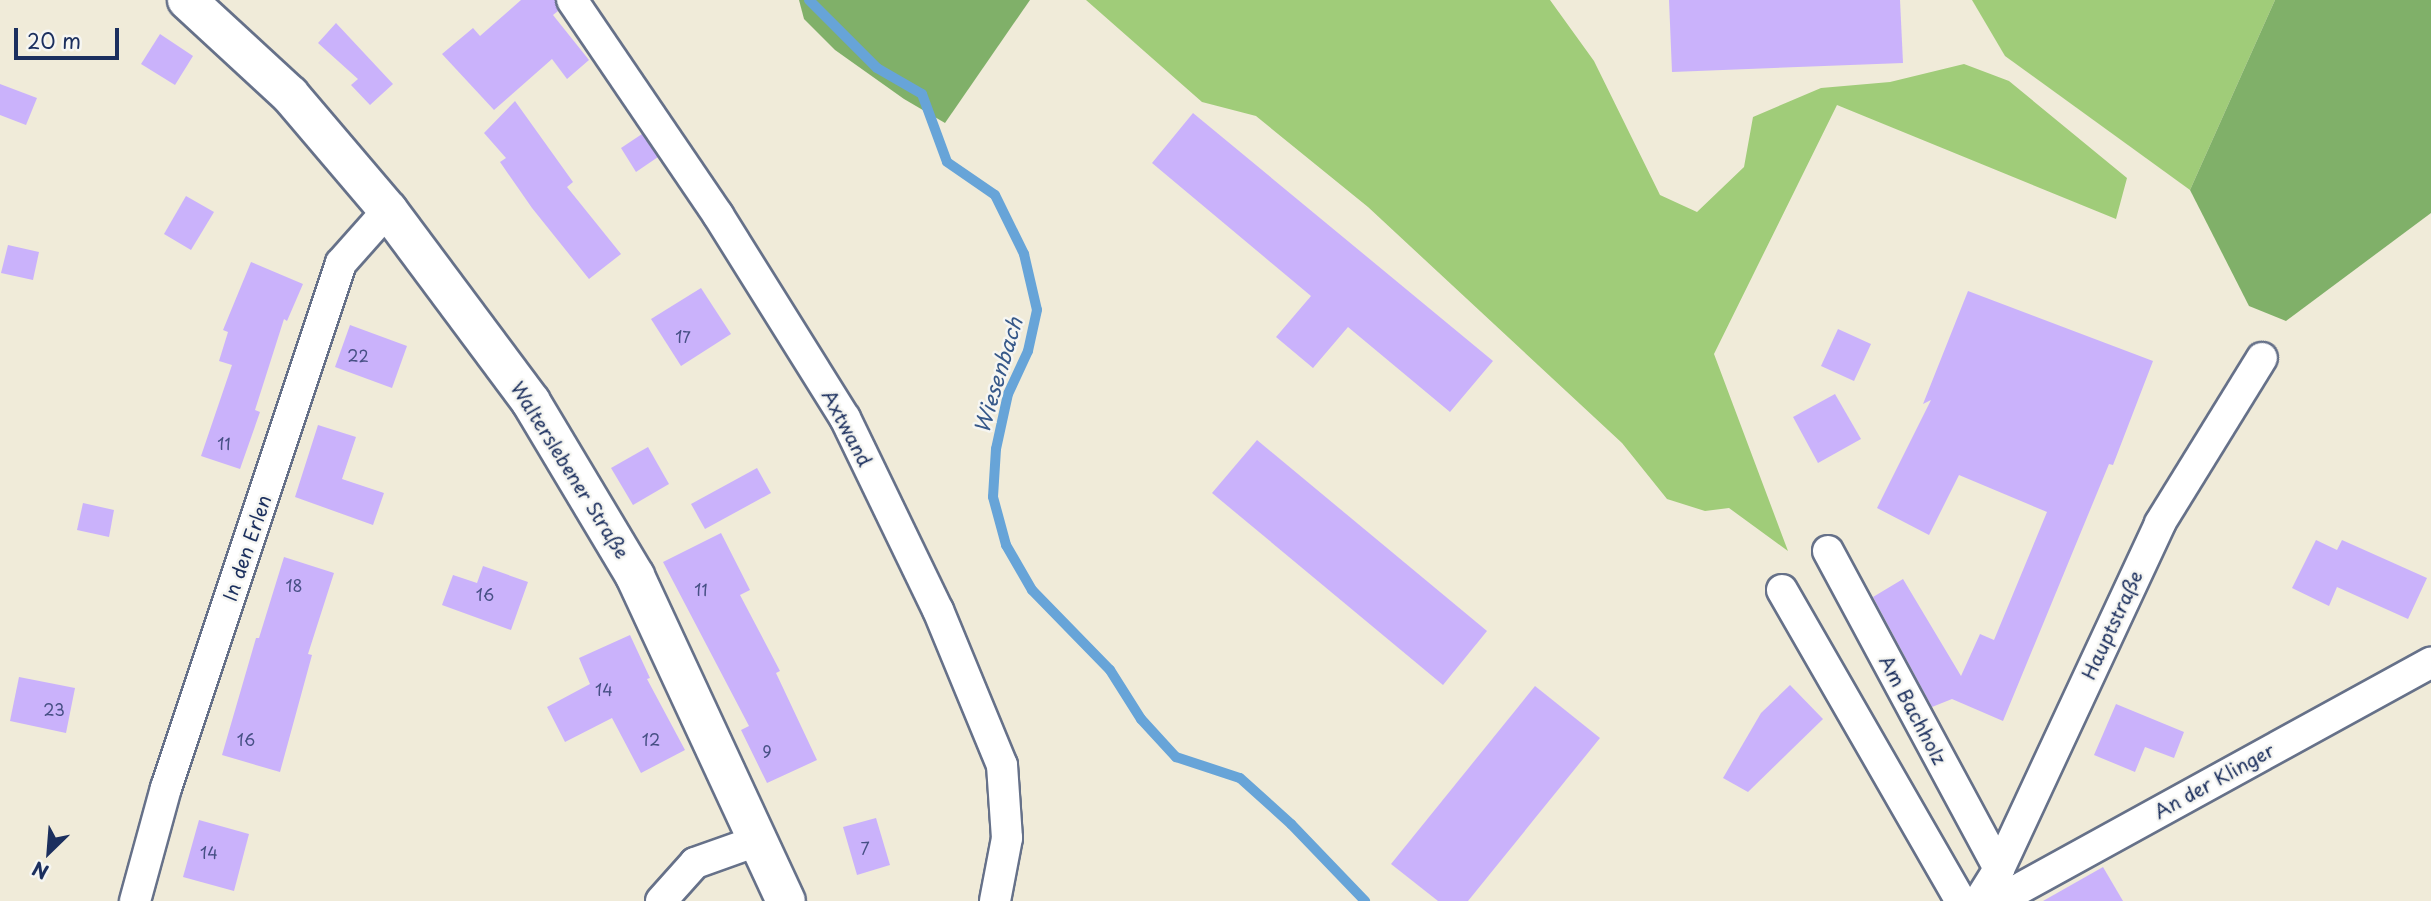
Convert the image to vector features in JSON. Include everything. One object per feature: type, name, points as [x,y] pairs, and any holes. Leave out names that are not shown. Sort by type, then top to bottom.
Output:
[{"type":"street","name":"Walterslebener Straße","points":[[187,0],[290,95],[388,210],[531,402],[635,576],[760,840],[786,901]]},
{"type":"street","name":"Axtwand","points":[[572,0],[718,215],[845,418],[938,610],[1002,765],[1007,838],[995,901]]},
{"type":"street","name":"In den Erlen","points":[[135,901],[166,788],[341,263],[388,210]]},
{"type":"street","name":"Hauptstraße","points":[[1979,901],[1999,869],[2160,523],[2262,358]]},
{"type":"street","name":"Am Bachholz","points":[[1828,551],[1999,869]]},
{"type":"street","points":[[1782,590],[1961,901]]},
{"type":"street","name":"An der Klinger","points":[[1997,901],[2431,662]]},
{"type":"street","points":[[662,901],[695,863],[760,840]]},
{"type":"green space","points":[[799,0],[1030,0],[945,123],[904,99],[835,50],[804,19]]},
{"type":"green space","points":[[1086,0],[1550,0],[1594,61],[1660,195],[1697,212],[1744,167],[1753,117],[1821,88],[1890,82],[1964,64],[2009,81],[2127,178],[2116,219],[1837,105],[1714,354],[1788,551],[1729,508],[1705,511],[1667,499],[1622,443],[1368,207],[1256,116],[1202,102]]},
{"type":"green space","points":[[1972,0],[2275,0],[2190,190],[2005,56]]},
{"type":"green space","points":[[2275,0],[2431,0],[2431,213],[2286,321],[2249,306],[2190,190]]},
{"type":"building","points":[[521,0],[555,0],[558,11],[553,15],[589,60],[567,79],[552,59],[494,110],[442,54],[473,28],[480,36]]},
{"type":"building","points":[[1669,0],[1900,0],[1903,63],[1672,72]]},
{"type":"building","points":[[336,23],[393,84],[370,105],[351,85],[358,79],[318,43]]},
{"type":"building","points":[[160,34],[193,56],[175,85],[141,64]]},
{"type":"building","points":[[0,84],[37,98],[26,125],[0,115]]},
{"type":"building","points":[[515,101],[573,182],[567,187],[621,254],[589,279],[532,208],[500,162],[506,158],[484,133]]},
{"type":"building","points":[[1193,113],[1493,361],[1450,412],[1348,327],[1313,368],[1276,337],[1311,296],[1152,163]]},
{"type":"building","points":[[642,134],[658,157],[636,172],[621,148]]},
{"type":"building","points":[[186,196],[214,212],[191,250],[164,234]]},
{"type":"building","points":[[8,245],[39,252],[33,280],[1,273]]},
{"type":"building","points":[[251,262],[303,284],[287,321],[284,319],[255,410],[260,412],[240,469],[201,456],[232,365],[219,361],[228,332],[223,330]]},
{"type":"building","points":[[701,288],[731,334],[681,366],[651,319]]},
{"type":"building","points":[[1968,291],[2153,361],[2113,465],[2109,464],[2003,721],[1952,699],[1932,707],[1873,597],[1903,579],[1961,676],[1980,634],[1994,640],[2047,512],[1959,475],[1929,535],[1877,508],[1931,400],[1923,404]]},
{"type":"building","points":[[350,325],[407,346],[392,388],[335,367]]},
{"type":"building","points":[[1838,329],[1871,344],[1854,381],[1821,366]]},
{"type":"building","points":[[1835,394],[1861,439],[1818,463],[1793,417]]},
{"type":"building","points":[[318,425],[356,437],[342,479],[384,493],[373,525],[295,497]]},
{"type":"building","points":[[1257,440],[1487,631],[1443,685],[1212,493]]},
{"type":"building","points":[[648,447],[669,484],[633,505],[611,468]]},
{"type":"building","points":[[757,468],[771,493],[705,529],[691,504]]},
{"type":"building","points":[[83,503],[114,510],[109,537],[77,530]]},
{"type":"building","points":[[721,533],[750,590],[740,595],[780,671],[776,673],[817,760],[767,783],[741,730],[749,726],[663,562]]},
{"type":"building","points":[[2316,540],[2337,550],[2342,540],[2427,578],[2408,619],[2337,587],[2329,606],[2292,588]]},
{"type":"building","points":[[284,557],[334,573],[308,654],[312,655],[280,772],[222,755],[256,638],[259,638]]},
{"type":"building","points":[[483,566],[528,582],[511,630],[442,605],[453,575],[477,583]]},
{"type":"building","points":[[630,635],[650,678],[647,679],[685,750],[641,773],[612,718],[565,742],[547,707],[590,684],[579,658]]},
{"type":"building","points":[[19,677],[75,688],[66,733],[10,721]]},
{"type":"building","points":[[1790,685],[1823,719],[1748,792],[1723,778],[1761,713]]},
{"type":"building","points":[[1535,686],[1600,738],[1468,901],[1438,901],[1391,864]]},
{"type":"building","points":[[2116,704],[2184,732],[2174,758],[2145,747],[2135,772],[2094,755]]},
{"type":"building","points":[[876,818],[890,865],[857,875],[843,827]]},
{"type":"building","points":[[199,820],[249,834],[234,891],[183,877]]},
{"type":"building","points":[[2103,867],[2123,901],[2043,901]]},
{"type":"waterway","name":"Wiesenbach","points":[[809,0],[877,68],[922,94],[947,162],[995,195],[1024,254],[1037,310],[1028,351],[1008,394],[996,449],[993,497],[1006,545],[1032,590],[1110,670],[1141,719],[1176,757],[1240,778],[1291,824],[1365,901]]}]
